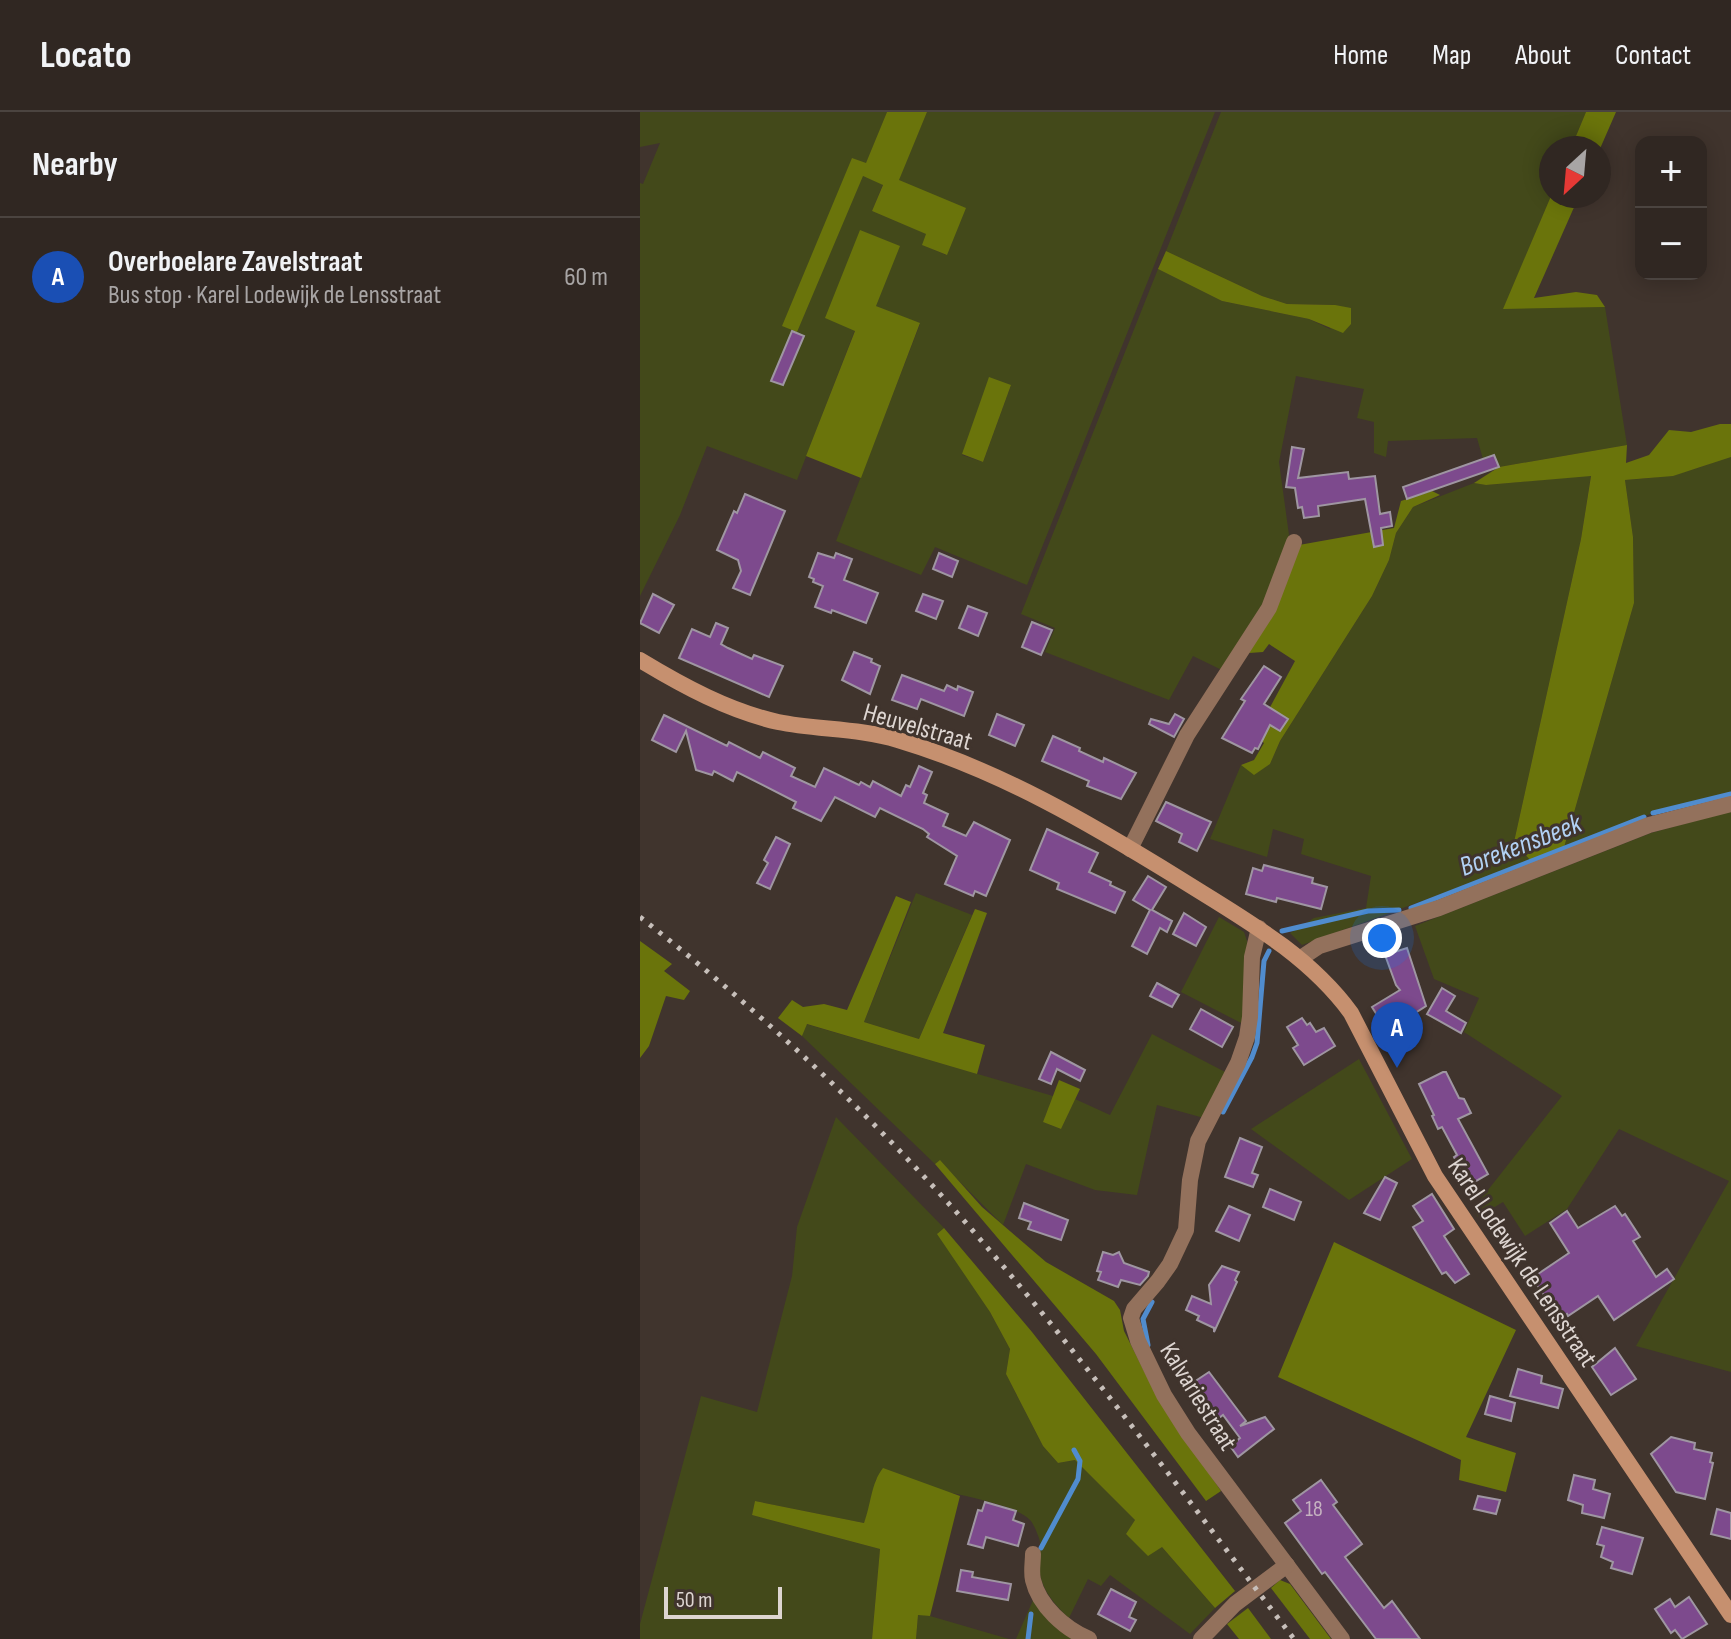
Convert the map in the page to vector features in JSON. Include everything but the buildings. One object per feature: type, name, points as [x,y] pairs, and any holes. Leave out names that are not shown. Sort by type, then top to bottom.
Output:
[{"type":"street","points":[[1130,849],[1187,735],[1269,608],[1294,542]]},
{"type":"street","name":"Heuvelstraat","points":[[640,660],[685,687],[777,722],[893,738],[987,772],[1130,849],[1275,940]]},
{"type":"street","points":[[1301,958],[1319,946],[1439,908],[1649,825],[1731,804]]},
{"type":"street","name":"Kalvariestraat","points":[[1259,928],[1252,957],[1247,1037],[1238,1063],[1198,1141],[1190,1180],[1186,1230],[1170,1264],[1134,1309],[1131,1318],[1138,1341],[1164,1395],[1188,1433],[1342,1639]]},
{"type":"street","name":"Karel Lodewijk de Lensstraat","points":[[1275,940],[1301,958],[1336,992],[1351,1013],[1435,1176],[1731,1615]]},
{"type":"street","points":[[1033,1554],[1032,1579],[1043,1601],[1065,1626],[1089,1639]]},
{"type":"street","points":[[1201,1639],[1235,1604],[1287,1565]]},
{"type":"green space","points":[[640,112],[887,112],[866,164],[852,158],[863,176],[883,184],[872,211],[927,234],[923,245],[946,255],[898,180],[927,112],[1215,112],[1027,585],[935,547],[921,575],[836,541],[920,324],[876,306],[826,318],[855,330],[797,480],[707,446],[680,515],[640,596],[640,183],[643,184],[660,143],[640,147]],"holes":[[[1011,385],[983,462],[962,455]]]},
{"type":"green space","points":[[887,112],[927,112],[899,180],[966,208],[947,255],[922,245],[926,234],[872,211],[883,185],[863,176],[797,332],[782,326],[852,158],[866,163]]},
{"type":"green space","points":[[1221,112],[1586,112],[1576,136],[1539,136],[1539,208],[1546,208],[1504,308],[1605,307],[1627,445],[1499,467],[1494,455],[1483,459],[1477,438],[1388,441],[1386,457],[1374,453],[1374,422],[1357,418],[1364,389],[1296,376],[1279,462],[1288,544],[1299,545],[1228,673],[1193,656],[1169,700],[1045,652],[1055,628],[1021,614],[1158,269],[1222,301],[1309,319],[1330,329],[1335,305],[1287,304],[1262,296],[1166,251]]},
{"type":"green space","points":[[1586,112],[1616,112],[1606,136],[1576,136]]},
{"type":"green space","points":[[1546,208],[1574,208],[1534,298],[1576,292],[1597,295],[1605,307],[1503,309]]},
{"type":"green space","points":[[860,230],[900,246],[876,306],[920,323],[861,478],[806,456],[855,331],[825,318]]},
{"type":"green space","points":[[1166,251],[1262,296],[1287,304],[1351,308],[1351,324],[1343,333],[1309,319],[1222,301],[1158,269]]},
{"type":"green space","points":[[989,377],[1011,385],[983,462],[962,454]]},
{"type":"green space","points":[[1731,424],[1731,457],[1673,476],[1625,480],[1633,537],[1634,603],[1563,851],[1531,861],[1514,842],[1581,539],[1591,476],[1486,485],[1474,483],[1499,467],[1627,445],[1626,463],[1649,455],[1669,430],[1691,432]]},
{"type":"green space","points":[[1731,457],[1731,794],[1650,814],[1563,851],[1634,603],[1633,537],[1625,480],[1676,474]]},
{"type":"green space","points":[[1591,475],[1581,539],[1514,842],[1531,861],[1302,945],[1290,933],[1314,918],[1366,908],[1371,876],[1301,854],[1304,839],[1273,829],[1267,857],[1210,839],[1241,765],[1254,774],[1270,764],[1280,741],[1372,596],[1389,560],[1396,533],[1413,507],[1474,483],[1487,485]]},
{"type":"green space","points":[[1432,491],[1440,495],[1413,507],[1396,533],[1389,560],[1372,596],[1280,741],[1270,764],[1254,775],[1241,765],[1254,760],[1264,743],[1255,735],[1295,661],[1269,644],[1263,652],[1249,653],[1299,545],[1394,528],[1401,501]]},
{"type":"green space","points":[[1731,811],[1731,1372],[1636,1346],[1729,1181],[1619,1129],[1567,1209],[1525,1236],[1503,1202],[1478,1217],[1473,1209],[1562,1096],[1464,1032],[1479,998],[1434,979],[1415,926],[1651,833]]},
{"type":"green space","points":[[916,893],[972,915],[919,1039],[864,1022]]},
{"type":"green space","points":[[896,896],[911,902],[864,1022],[919,1039],[975,909],[987,913],[943,1033],[985,1045],[977,1074],[807,1024],[802,1036],[778,1018],[792,1000],[803,1007],[824,1004],[847,1010]]},
{"type":"green space","points":[[1219,917],[1244,932],[1247,941],[1245,1025],[1181,992]]},
{"type":"green space","points":[[640,941],[672,964],[664,971],[690,991],[684,1000],[666,996],[649,1046],[640,1058]]},
{"type":"green space","points":[[806,1024],[1053,1096],[1043,1122],[1061,1129],[1075,1099],[1110,1115],[1152,1034],[1229,1074],[1204,1118],[1157,1105],[1137,1195],[1095,1190],[1026,1164],[1003,1225],[939,1161],[935,1164],[802,1036]]},
{"type":"green space","points":[[1359,1059],[1412,1159],[1349,1200],[1251,1129]]},
{"type":"green space","points":[[1059,1080],[1080,1089],[1061,1129],[1043,1122]]},
{"type":"green space","points":[[836,1117],[944,1228],[938,1233],[990,1312],[1010,1349],[1006,1374],[1043,1446],[1058,1463],[1075,1460],[1135,1520],[1126,1535],[1162,1547],[1215,1608],[1190,1634],[1110,1575],[1101,1586],[1088,1579],[1069,1618],[1052,1599],[1041,1578],[1040,1542],[1030,1520],[1020,1513],[982,1500],[876,1479],[864,1523],[755,1501],[752,1515],[880,1549],[872,1639],[640,1639],[640,1624],[701,1396],[757,1412],[792,1276],[797,1227]]},
{"type":"green space","points":[[940,1160],[982,1207],[1046,1262],[1114,1301],[1120,1310],[1124,1331],[1157,1397],[1221,1491],[1206,1501],[1096,1354],[935,1164]]},
{"type":"green space","points":[[944,1228],[1032,1332],[1235,1591],[1215,1608],[1162,1547],[1148,1556],[1126,1534],[1135,1520],[1075,1460],[1058,1463],[1043,1446],[1006,1374],[1010,1349],[990,1312],[937,1234]]},
{"type":"green space","points":[[1334,1242],[1516,1330],[1466,1437],[1516,1453],[1506,1492],[1459,1480],[1461,1460],[1278,1377]]},
{"type":"green space","points":[[883,1468],[960,1496],[930,1616],[918,1615],[916,1639],[872,1639],[880,1549],[752,1515],[755,1501],[864,1523]]},
{"type":"green space","points":[[1280,1580],[1290,1584],[1331,1639],[1310,1639],[1271,1588]]},
{"type":"green space","points":[[1034,1598],[1076,1639],[1016,1639]]},
{"type":"green space","points":[[1248,1608],[1271,1639],[1239,1639],[1227,1624]]},
{"type":"green space","points":[[918,1614],[930,1616],[1009,1639],[916,1639]]},
{"type":"waterway","name":"Borekensbeek","points":[[1653,813],[1731,794]]},
{"type":"waterway","name":"Borekensbeek","points":[[1411,908],[1644,817]]},
{"type":"waterway","name":"Borekensbeek","points":[[1282,931],[1368,911],[1399,910]]},
{"type":"waterway","name":"Borekensbeek","points":[[1223,1112],[1257,1043],[1264,961],[1269,951]]},
{"type":"waterway","name":"Borekensbeek","points":[[1148,1345],[1143,1319],[1152,1302]]},
{"type":"waterway","name":"Borekensbeek","points":[[1041,1548],[1078,1479],[1080,1461],[1074,1450]]},
{"type":"waterway","name":"Borekensbeek","points":[[1028,1639],[1031,1614]]},
{"type":"railway","points":[[640,917],[725,986],[806,1059],[884,1135],[959,1215],[1089,1371],[1294,1639]]},
{"type":"place","name":"Overboelare Zavelstraat","points":[[1397,1068]]}]
